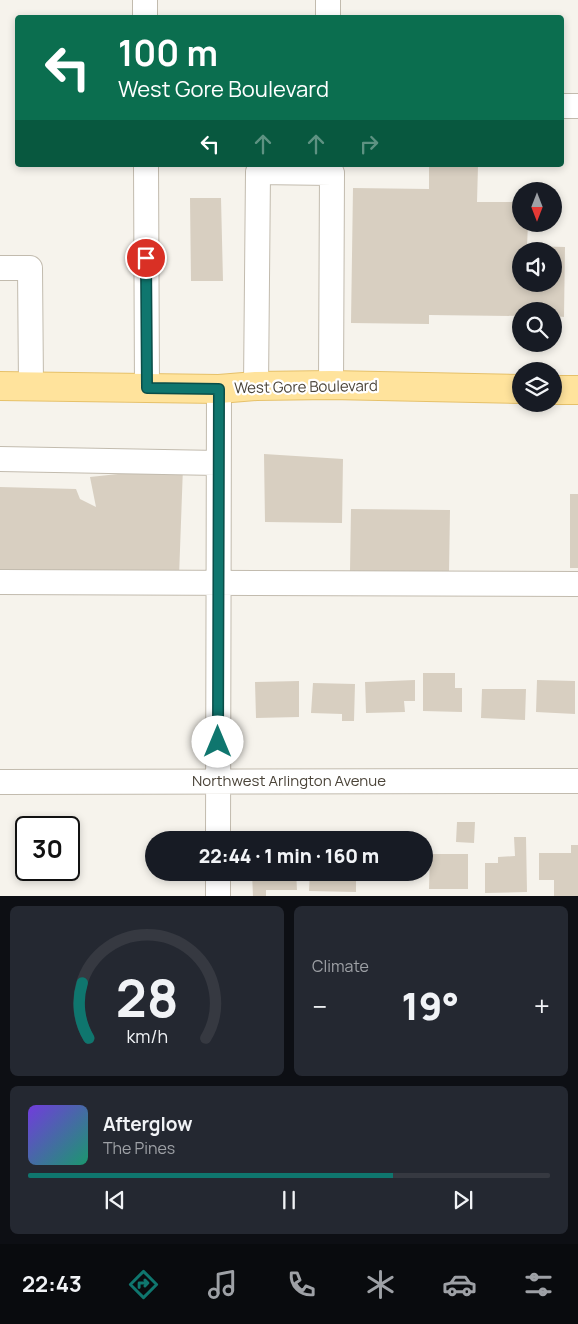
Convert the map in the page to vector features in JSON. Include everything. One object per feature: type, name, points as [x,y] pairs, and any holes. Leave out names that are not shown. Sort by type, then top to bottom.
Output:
[{"type":"main road","name":"West Gore Boulevard","points":[[0,386],[219,389],[331,384],[512,389]]},
{"type":"main road","points":[[562,390],[578,390]]},
{"type":"street","points":[[144,0],[145,15]]},
{"type":"street","points":[[328,0],[328,15]]},
{"type":"street","points":[[564,106],[578,106]]},
{"type":"street","points":[[146,167],[147,388]]},
{"type":"street","points":[[256,386],[258,172],[332,173],[331,384]]},
{"type":"street","points":[[0,268],[30,268],[31,386]]},
{"type":"street","points":[[218,831],[219,389]]},
{"type":"street","points":[[0,459],[218,463]]},
{"type":"street","points":[[0,582],[578,584]]},
{"type":"street","name":"Northwest Arlington Avenue","points":[[0,782],[578,780]]},
{"type":"street","points":[[218,881],[218,896]]},
{"type":"building","points":[[429,167],[478,167],[477,202],[512,202],[512,232],[528,232],[527,242],[512,242],[512,292],[562,292],[562,247],[565,247],[564,317],[562,317],[562,302],[512,302],[512,316],[429,315],[429,324],[351,323],[353,188],[429,189]]},
{"type":"building","points":[[190,198],[221,198],[223,281],[191,281]]},
{"type":"building","points":[[264,454],[343,459],[342,523],[265,522]]},
{"type":"building","points":[[183,467],[179,577],[0,571],[0,487],[76,489],[80,499],[96,507],[90,477]]},
{"type":"building","points":[[570,494],[578,494],[578,568],[570,568]]},
{"type":"building","points":[[351,509],[450,510],[449,571],[350,571]]},
{"type":"building","points":[[423,673],[455,673],[455,688],[462,688],[462,712],[423,711]]},
{"type":"building","points":[[415,680],[415,701],[404,701],[405,712],[366,713],[365,682]]},
{"type":"building","points":[[537,680],[575,681],[575,714],[536,712]]},
{"type":"building","points":[[299,681],[299,717],[256,718],[255,682]]},
{"type":"building","points":[[313,683],[355,684],[354,721],[342,721],[342,714],[311,713]]},
{"type":"building","points":[[482,689],[526,689],[525,720],[481,718]]},
{"type":"building","points":[[457,822],[475,822],[474,843],[456,842]]},
{"type":"building","points":[[514,837],[526,837],[527,892],[485,893],[485,863],[498,863],[498,857],[515,856]]},
{"type":"building","points":[[571,845],[578,845],[578,896],[554,896],[554,880],[539,880],[539,853],[571,853]]},
{"type":"building","points":[[433,854],[468,854],[468,889],[429,889],[429,881],[433,881]]},
{"type":"building","points":[[252,881],[296,881],[297,890],[266,890],[266,896],[253,896]]},
{"type":"building","points":[[310,881],[356,881],[356,892],[309,891]]},
{"type":"route","points":[[146,258],[147,388],[219,389],[218,742]]}]
